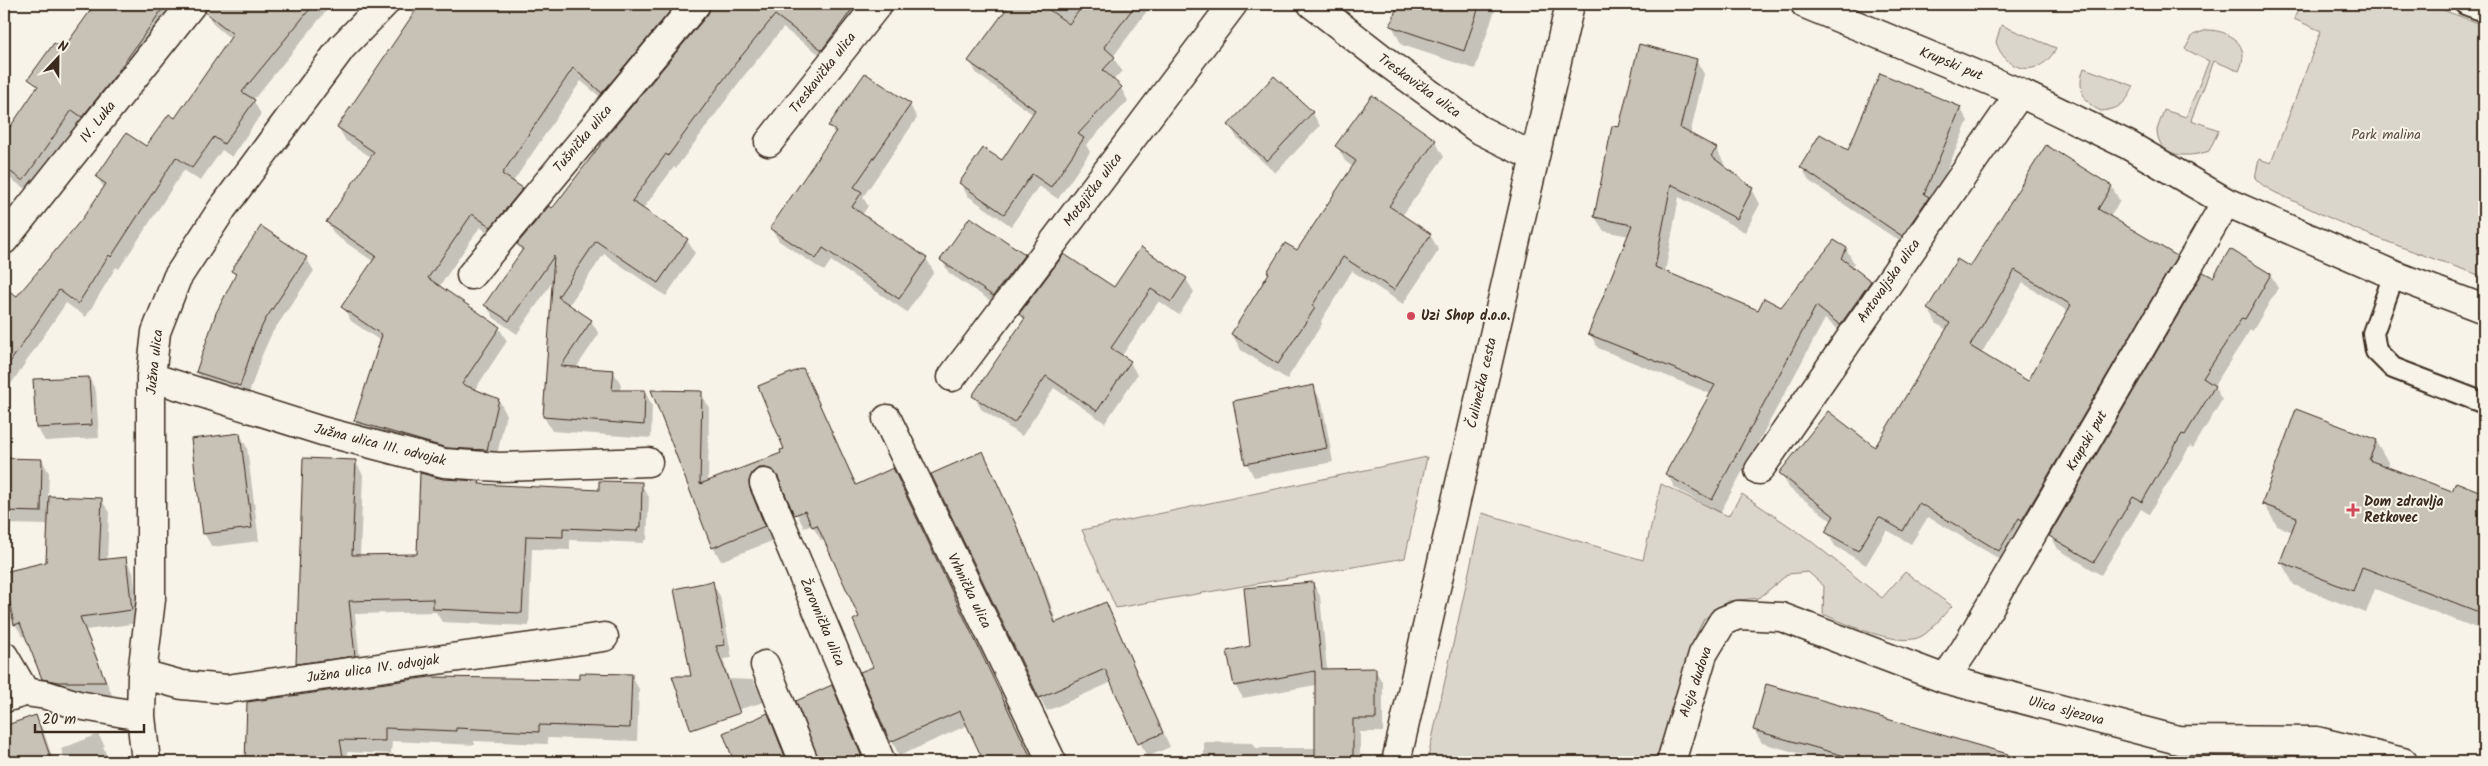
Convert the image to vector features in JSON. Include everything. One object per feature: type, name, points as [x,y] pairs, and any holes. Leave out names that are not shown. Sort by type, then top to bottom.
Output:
[{"type":"street","name":"IV. Luka","points":[[4,240],[192,4]]},
{"type":"street","name":"Južna ulica","points":[[146,762],[141,716],[142,674],[151,599],[151,377],[156,332],[177,278],[222,209],[342,47],[384,4]]},
{"type":"street","name":"Tušnička ulica","points":[[471,275],[696,4]]},
{"type":"street","name":"Treskavička ulica","points":[[769,142],[878,4]]},
{"type":"street","name":"Motajička ulica","points":[[952,377],[1233,4]]},
{"type":"street","name":"Treskavička ulica","points":[[1312,4],[1389,64],[1478,129],[1534,157]]},
{"type":"street","name":"Čulinečka cesta","points":[[1396,762],[1570,4]]},
{"type":"street","name":"Krupski put","points":[[1805,4],[2020,93],[2128,145],[2226,202],[2394,275],[2484,309]]},
{"type":"street","name":"Antovaljska ulica","points":[[1759,470],[2020,93]]},
{"type":"street","name":"Krupski put","points":[[1945,679],[1965,650],[2226,202]]},
{"type":"street","name":"Južna ulica III. odvojak","points":[[151,377],[322,431],[444,463],[499,467],[648,462]]},
{"type":"street","name":"Vrhnička ulica","points":[[887,419],[1052,762]]},
{"type":"street","name":"Žarovnička ulica","points":[[764,482],[881,762]]},
{"type":"street","name":"Ulica sljezova","points":[[1738,615],[1781,617],[1945,679],[2178,740],[2317,742],[2403,762]]},
{"type":"street","name":"Aleja dudova","points":[[1671,762],[1703,654],[1722,621],[1738,615]]},
{"type":"street","name":"Južna ulica IV. odvojak","points":[[142,674],[182,685],[226,689],[604,637]]},
{"type":"street","points":[[4,656],[14,695],[46,695],[78,705],[141,716]]},
{"type":"street","points":[[765,665],[804,762]]},
{"type":"lane","points":[[2465,4],[2484,11]]},
{"type":"lane","points":[[2394,275],[2373,332],[2376,351],[2393,368],[2484,403]]},
{"type":"green space","name":"Park malina","points":[[2300,4],[2426,4],[2484,25],[2484,277],[2344,224],[2275,192],[2255,178],[2259,159],[2271,163],[2321,31],[2294,19]]},
{"type":"green space","points":[[2001,25],[2056,48],[2050,58],[2033,68],[2015,66],[2007,60],[1996,42]]},
{"type":"green space","points":[[2207,30],[2231,36],[2241,47],[2243,54],[2242,62],[2239,71],[2214,61],[2191,120],[2219,130],[2209,151],[2193,155],[2176,154],[2163,146],[2159,140],[2157,130],[2164,110],[2186,117],[2209,61],[2185,49],[2193,35]]},
{"type":"green space","points":[[2084,68],[2134,86],[2122,104],[2113,109],[2101,111],[2085,99],[2081,87]]},
{"type":"green space","points":[[1427,457],[1405,558],[1116,608],[1082,530]]},
{"type":"green space","points":[[1661,484],[1728,516],[1742,494],[1807,538],[1882,598],[1905,572],[1952,606],[1922,636],[1913,639],[1887,637],[1823,614],[1824,586],[1808,572],[1788,574],[1759,598],[1729,601],[1704,619],[1696,635],[1655,762],[1427,762],[1482,513],[1643,560]]},
{"type":"building","points":[[95,4],[166,4],[114,77],[82,117],[72,110],[23,181],[4,167],[4,136],[38,86],[28,79],[54,43],[63,49]]},
{"type":"building","points":[[207,4],[314,4],[242,92],[255,100],[224,144],[214,137],[192,168],[176,157],[78,304],[59,290],[4,371],[4,288],[17,296],[82,219],[106,184],[96,177],[126,133],[146,146],[169,114],[175,118],[233,34],[205,12]]},
{"type":"building","points":[[420,4],[676,4],[602,93],[573,68],[502,174],[523,188],[491,227],[472,214],[428,278],[500,327],[462,384],[499,399],[487,450],[447,448],[354,421],[382,335],[341,307],[376,256],[326,222],[374,152],[337,127]]},
{"type":"building","points":[[711,4],[856,4],[822,50],[775,15],[735,64],[668,156],[666,154],[632,201],[688,239],[658,283],[596,241],[558,297],[592,320],[561,366],[614,370],[612,390],[645,390],[644,425],[543,417],[554,256],[509,321],[484,305],[523,249],[517,244],[549,206],[552,208],[555,205],[611,131],[708,14]]},
{"type":"building","points":[[1010,4],[1041,4],[1069,24],[1084,4],[1136,4],[1104,47],[1115,57],[1103,70],[1122,87],[1078,134],[1084,138],[1051,187],[1032,174],[1004,214],[959,183],[983,148],[1002,160],[1035,110],[968,61]]},
{"type":"building","points":[[1398,4],[1480,4],[1464,51],[1390,26]]},
{"type":"building","points":[[1639,44],[1697,59],[1680,128],[1717,148],[1711,156],[1753,188],[1737,219],[1671,184],[1655,267],[1758,310],[1764,298],[1781,307],[1834,240],[1847,248],[1841,258],[1871,281],[1840,325],[1816,306],[1712,500],[1665,474],[1715,385],[1588,334],[1632,225],[1594,217],[1612,126],[1619,127]]},
{"type":"building","points":[[865,73],[911,104],[854,187],[862,192],[852,207],[927,258],[899,299],[823,248],[816,259],[770,228],[836,131],[828,126]]},
{"type":"building","points":[[1880,73],[1961,107],[1924,194],[1929,197],[1902,236],[1800,167],[1820,134],[1848,150]]},
{"type":"building","points":[[1274,76],[1313,112],[1267,161],[1228,125]]},
{"type":"building","points":[[1372,95],[1436,140],[1389,206],[1431,234],[1394,290],[1343,257],[1312,306],[1315,308],[1278,364],[1231,334],[1269,273],[1267,272],[1285,243],[1297,250],[1356,161],[1335,146]]},
{"type":"building","points":[[2046,145],[2112,186],[2098,209],[2177,256],[2022,520],[2019,518],[1999,551],[1919,503],[1903,531],[1879,517],[1858,551],[1825,532],[1834,516],[1779,473],[1828,411],[1875,447],[1950,323],[1927,309],[1957,259],[1970,267]],"holes":[[[2015,270],[2071,305],[2028,381],[1970,346]]]},
{"type":"building","points":[[970,217],[1025,254],[993,296],[940,260]]},
{"type":"building","points":[[261,226],[307,257],[265,320],[255,341],[240,386],[196,372],[216,313],[236,274],[231,271]]},
{"type":"building","points":[[1141,247],[1187,278],[1171,302],[1151,289],[1111,348],[1131,361],[1097,411],[1046,376],[1014,423],[972,396],[1025,318],[1019,314],[1064,254],[1114,287]]},
{"type":"building","points":[[2230,249],[2271,274],[2245,319],[2242,318],[2203,378],[2215,386],[2185,435],[2182,434],[2142,502],[2133,497],[2094,562],[2049,536],[2203,272],[2213,277]]},
{"type":"building","points":[[803,368],[856,485],[893,468],[1033,762],[984,762],[960,711],[890,742],[860,672],[873,667],[853,620],[859,617],[817,525],[812,527],[805,511],[794,515],[778,477],[773,470],[758,468],[752,473],[749,481],[750,489],[765,526],[712,548],[651,390],[702,391],[700,484],[781,453],[780,450],[784,449],[758,386]]},
{"type":"building","points":[[89,377],[92,425],[36,428],[33,379]]},
{"type":"building","points":[[1314,385],[1327,448],[1245,464],[1233,401]]},
{"type":"building","name":"Dom zdravlja Retkovec","points":[[2296,409],[2377,440],[2369,460],[2452,491],[2456,482],[2484,493],[2484,614],[2362,567],[2353,591],[2280,562],[2297,517],[2262,504]]},
{"type":"building","points":[[240,433],[252,528],[203,534],[191,439]]},
{"type":"building","points":[[983,451],[1038,574],[1055,623],[1106,602],[1163,733],[1138,744],[1105,669],[1039,698],[931,474]]},
{"type":"building","points":[[4,458],[42,459],[41,512],[4,511]]},
{"type":"building","points":[[303,458],[356,460],[352,555],[417,554],[420,473],[443,479],[480,481],[479,484],[599,490],[599,481],[642,482],[641,527],[638,527],[637,531],[563,528],[563,537],[526,536],[522,613],[433,609],[433,599],[349,601],[355,656],[296,664]]},
{"type":"building","points":[[49,496],[102,498],[99,560],[126,557],[132,610],[80,617],[106,682],[58,682],[42,679],[20,623],[14,625],[4,572],[46,562]]},
{"type":"building","points":[[713,581],[725,645],[716,646],[740,713],[691,730],[672,676],[691,676],[674,589]]},
{"type":"building","points":[[1313,582],[1322,669],[1376,668],[1376,719],[1353,719],[1353,762],[1315,762],[1315,671],[1234,686],[1227,651],[1250,646],[1244,588]]},
{"type":"building","points":[[579,673],[632,674],[630,728],[539,725],[539,732],[456,728],[456,731],[385,728],[385,741],[340,740],[344,762],[245,762],[247,702],[430,677],[579,679]]},
{"type":"building","points":[[1766,684],[2008,754],[2007,762],[1866,762],[1753,730]]},
{"type":"building","points":[[832,685],[864,762],[819,762],[796,701]]},
{"type":"building","points":[[768,713],[787,762],[734,762],[723,733]]},
{"type":"building","points":[[36,715],[52,762],[4,762],[4,726]]},
{"type":"place","name":"Uzi Shop d.o.o.","points":[[1411,316]]},
{"type":"place","name":"Dom zdravlja Retkovec","points":[[2353,510]]}]
